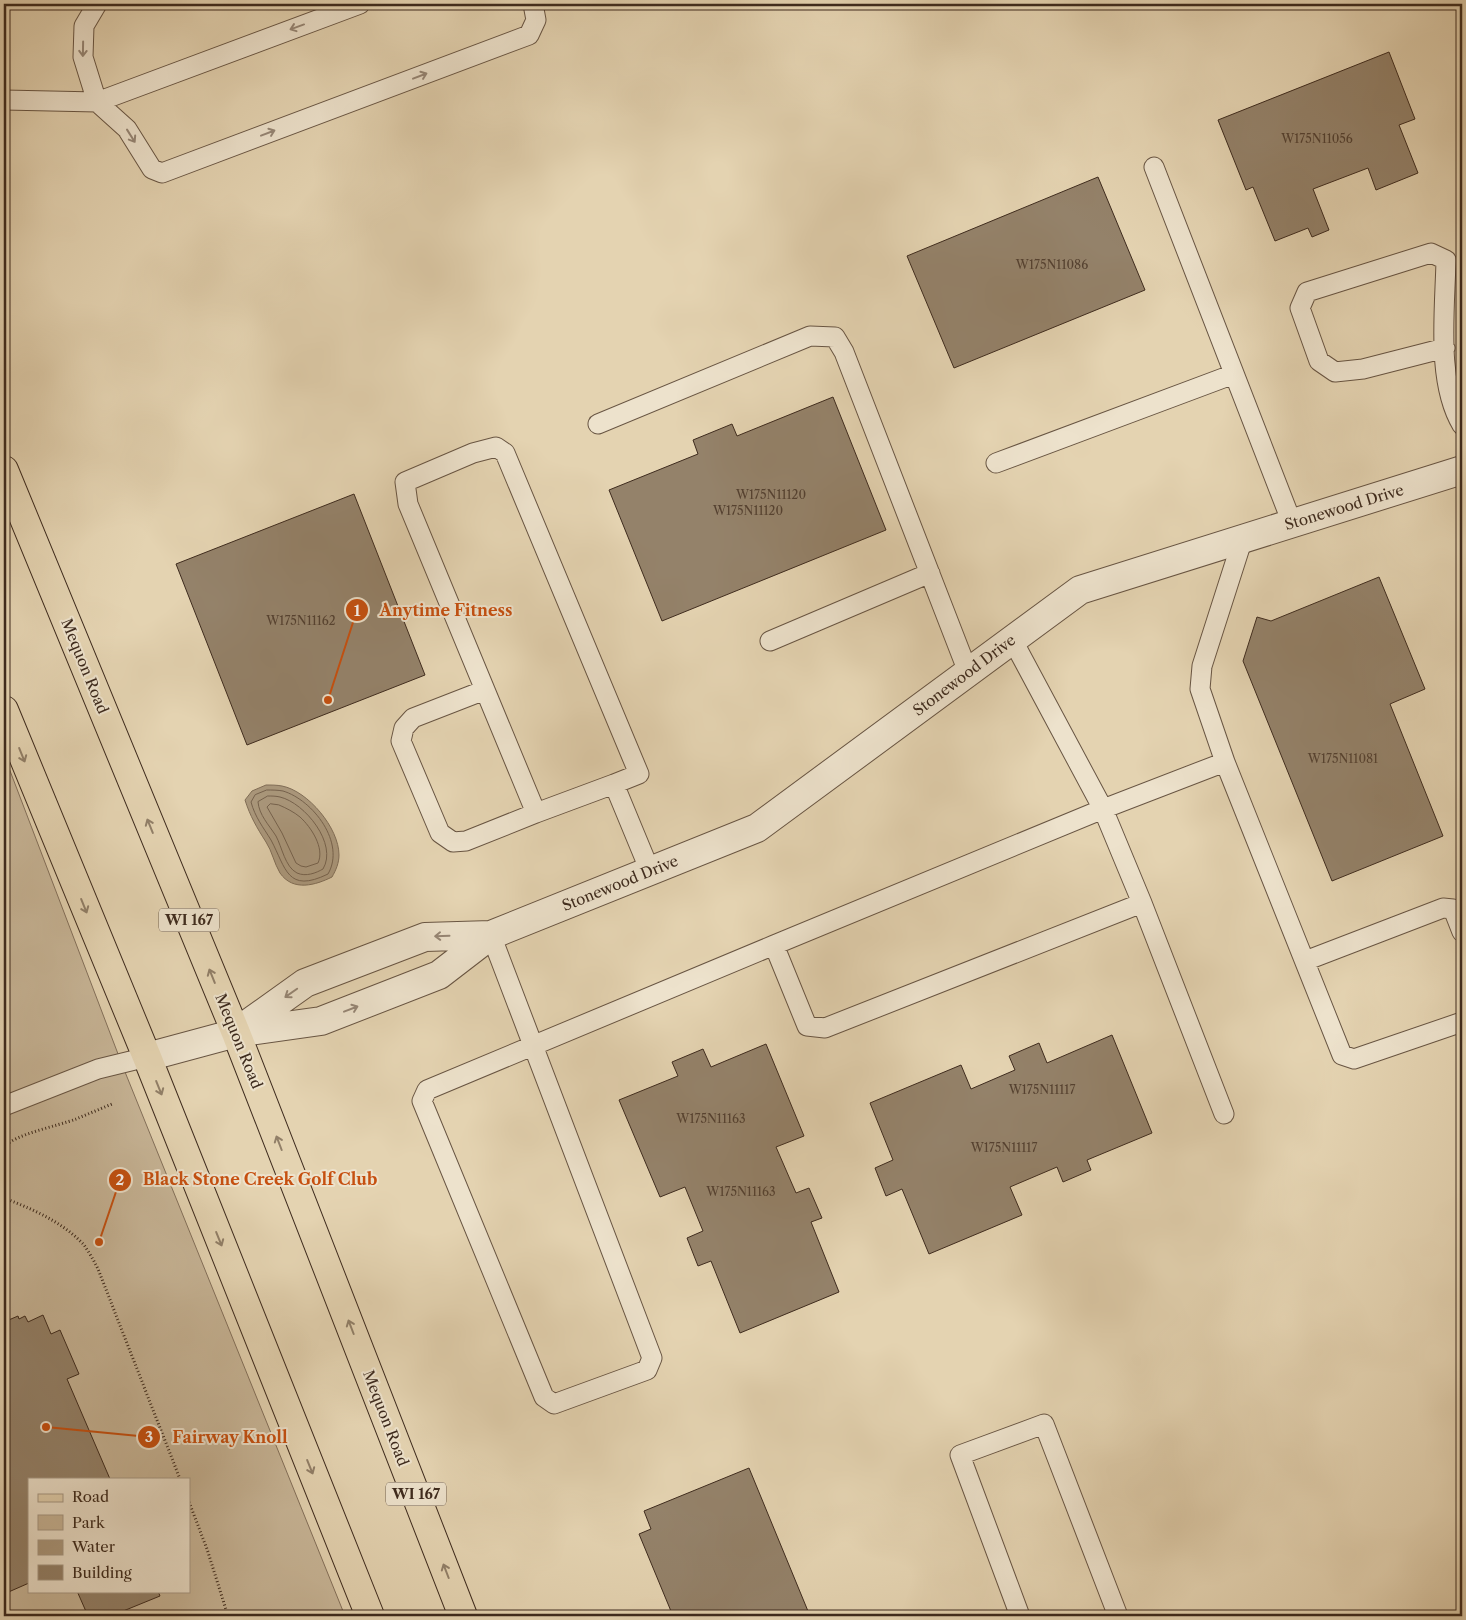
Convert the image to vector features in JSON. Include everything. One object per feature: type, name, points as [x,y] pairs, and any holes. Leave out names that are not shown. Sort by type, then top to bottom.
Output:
[{"type":"main road","name":"Mequon Road","points":[[4,470],[236,1033],[464,1616]]},
{"type":"main road","points":[[4,710],[147,1057],[370,1616]]},
{"type":"street","name":"Stonewood Drive","points":[[147,1057],[236,1033],[321,1021],[439,975],[491,935],[757,828],[1080,590],[1462,470]]},
{"type":"street","name":"Stonewood Drive","points":[[236,1033],[305,983],[424,937],[491,935]]},
{"type":"lane","points":[[97,4],[84,26],[83,57],[97,102],[127,129],[152,169],[162,173],[529,35],[536,20],[533,4]]},
{"type":"lane","points":[[4,100],[97,102],[360,4]]},
{"type":"lane","points":[[1154,167],[1292,523]]},
{"type":"lane","points":[[1445,348],[1363,369],[1335,372],[1319,361],[1300,308],[1307,292],[1431,253],[1446,260],[1445,372],[1454,412],[1462,425]]},
{"type":"lane","points":[[598,424],[810,336],[835,337],[844,352],[968,672]]},
{"type":"lane","points":[[996,463],[1234,374]]},
{"type":"lane","points":[[485,690],[413,718],[404,728],[401,741],[440,833],[454,842],[466,841],[639,774],[505,453],[496,448],[473,454],[405,482],[408,504],[536,813]]},
{"type":"lane","points":[[1243,538],[1202,666],[1200,689],[1225,762],[1342,1055],[1354,1059],[1462,1022]]},
{"type":"lane","points":[[770,641],[930,573]]},
{"type":"lane","points":[[1012,639],[1103,809],[1142,903],[1224,1114]]},
{"type":"lane","points":[[491,935],[533,1047],[652,1358],[647,1370],[554,1404],[544,1397],[422,1101],[427,1090],[533,1047],[1103,809],[1225,762]]},
{"type":"lane","points":[[614,784],[650,871]]},
{"type":"lane","points":[[774,945],[807,1026],[825,1028],[1142,903]]},
{"type":"lane","points":[[1305,961],[1443,908],[1453,909],[1462,932]]},
{"type":"lane","points":[[4,1106],[98,1069],[147,1057]]},
{"type":"lane","points":[[1020,1616],[960,1455],[1044,1424],[1118,1616]]},
{"type":"path","points":[[4,1147],[8,1142],[18,1138],[76,1119],[112,1104]]},
{"type":"path","points":[[4,1198],[35,1210],[57,1224],[84,1246],[98,1268],[180,1478]]},
{"type":"path","points":[[190,1505],[207,1549],[228,1616]]},
{"type":"green space","points":[[4,755],[123,1067],[345,1616],[4,1616]]},
{"type":"water","points":[[266,785],[282,786],[302,795],[320,812],[328,823],[338,844],[339,855],[332,877],[312,884],[298,885],[285,879],[280,873],[268,846],[251,817],[245,800],[252,791]]},
{"type":"building","points":[[1389,52],[1415,119],[1399,125],[1418,173],[1376,190],[1368,168],[1313,189],[1329,230],[1312,237],[1308,228],[1275,241],[1253,187],[1246,190],[1218,120]]},
{"type":"building","points":[[1098,177],[1145,290],[954,368],[907,256]]},
{"type":"building","points":[[833,397],[886,530],[662,621],[609,490],[698,454],[693,440],[732,424],[737,436]]},
{"type":"building","points":[[354,494],[425,675],[247,745],[176,564]]},
{"type":"building","points":[[1379,577],[1425,689],[1390,704],[1443,836],[1332,881],[1243,661],[1257,617],[1271,621]]},
{"type":"building","points":[[1112,1035],[1152,1133],[1087,1160],[1091,1170],[1063,1182],[1057,1167],[1010,1187],[1022,1215],[929,1254],[902,1189],[886,1196],[875,1168],[893,1160],[870,1103],[961,1065],[971,1089],[1015,1070],[1009,1056],[1039,1043],[1047,1063]]},
{"type":"building","points":[[766,1044],[804,1136],[776,1147],[796,1193],[809,1188],[822,1218],[811,1222],[839,1292],[740,1333],[711,1261],[698,1266],[687,1238],[703,1231],[685,1187],[660,1197],[619,1100],[678,1076],[672,1062],[703,1049],[711,1067]]},
{"type":"building","points":[[43,1315],[51,1334],[60,1330],[79,1374],[67,1379],[110,1478],[28,1478],[28,1583],[4,1594],[4,1485],[7,1483],[4,1475],[4,1322],[18,1316],[19,1319],[25,1316],[28,1322]]},
{"type":"building","points":[[749,1468],[810,1616],[673,1616],[639,1534],[651,1529],[644,1511]]},
{"type":"building","points":[[77,1592],[158,1592],[160,1596],[111,1616],[88,1616]]},
{"type":"place","name":"Anytime Fitness","points":[[328,700]]},
{"type":"place","name":"Black Stone Creek Golf Club","points":[[99,1242]]},
{"type":"place","name":"Fairway Knoll","points":[[46,1427]]}]
